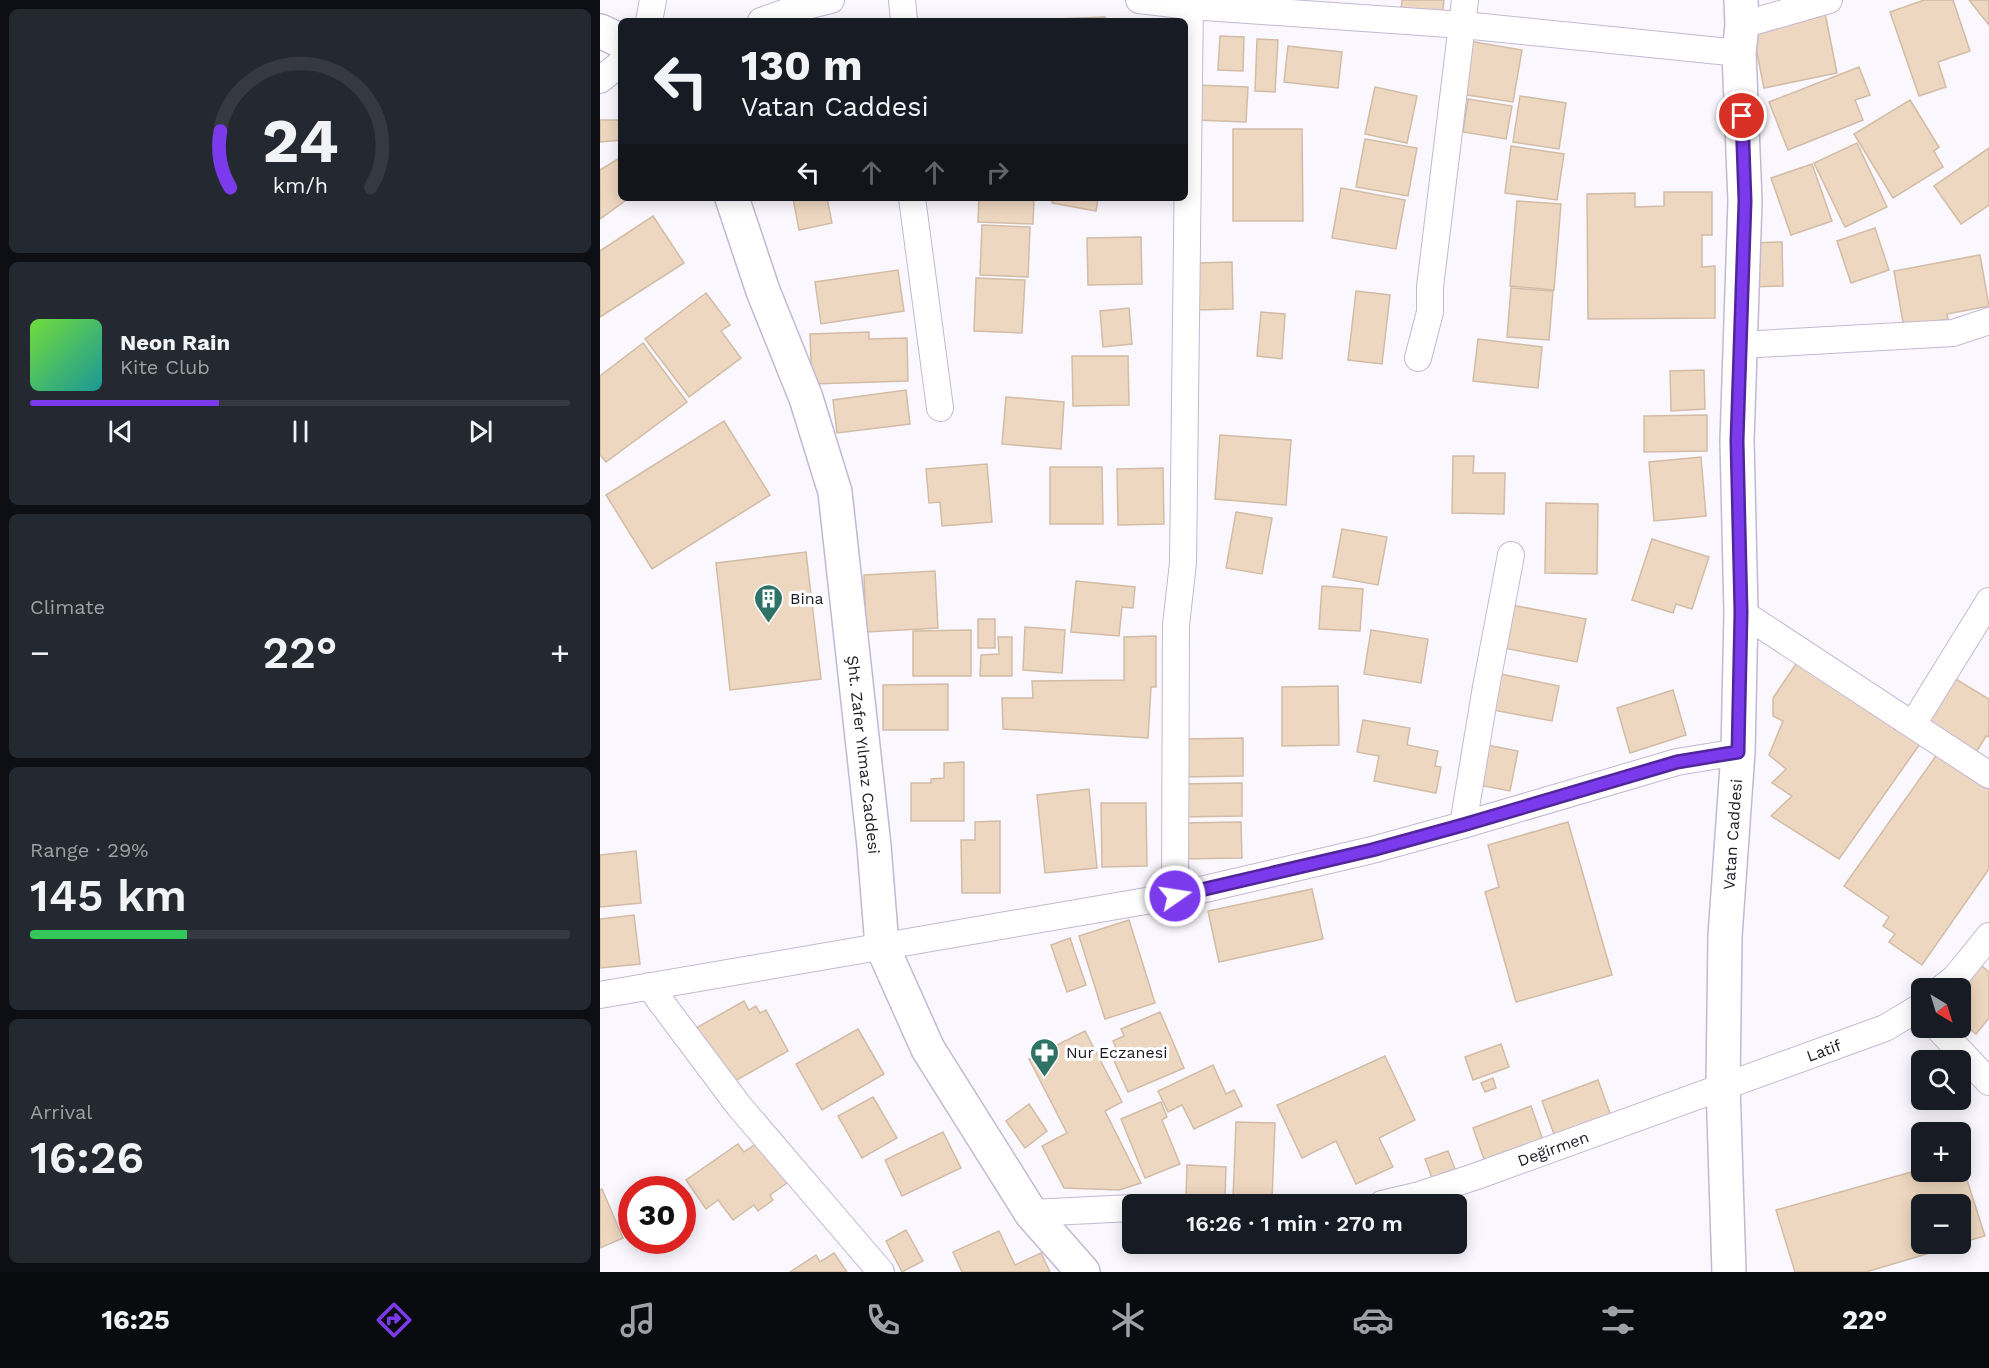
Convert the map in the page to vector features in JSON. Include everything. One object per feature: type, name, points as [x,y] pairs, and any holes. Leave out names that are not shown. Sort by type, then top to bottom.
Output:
[{"type":"street","points":[[650,18],[653,0]]},
{"type":"street","points":[[770,18],[831,0]]},
{"type":"street","points":[[902,0],[904,18]]},
{"type":"street","points":[[1139,0],[1464,12],[1741,26],[1829,0]]},
{"type":"street","points":[[1188,163],[1190,3]]},
{"type":"street","points":[[1418,358],[1430,312],[1430,287],[1464,12]]},
{"type":"street","name":"Vatan Caddesi","points":[[1729,1272],[1723,1085],[1725,936],[1738,752],[1741,612],[1737,441],[1745,201],[1741,26]]},
{"type":"street","points":[[600,31],[618,40]]},
{"type":"street","points":[[600,80],[618,65]]},
{"type":"street","name":"Şht. Zafer Yılmaz Caddesi","points":[[733,201],[763,291],[806,398],[835,492],[874,846],[882,946],[928,1049],[1031,1213],[1083,1272]]},
{"type":"street","points":[[912,201],[940,408]]},
{"type":"street","points":[[1175,896],[1176,625],[1183,563],[1188,201]]},
{"type":"street","points":[[1740,345],[1953,333],[1989,321]]},
{"type":"street","points":[[1463,825],[1511,555]]},
{"type":"street","points":[[1913,724],[1989,600]]},
{"type":"street","points":[[1741,612],[1989,775]]},
{"type":"street","points":[[600,995],[1175,896],[1372,850],[1677,762],[1738,752]]},
{"type":"street","points":[[1955,978],[1989,936]]},
{"type":"street","points":[[650,986],[739,1106],[880,1272]]},
{"type":"street","name":"Latif","points":[[1723,1085],[1885,1028],[1911,1014]]},
{"type":"street","points":[[1947,1038],[1989,1082]]},
{"type":"street","name":"Değirmen","points":[[1422,1194],[1723,1085]]},
{"type":"street","points":[[1031,1213],[1122,1208]]},
{"type":"building","points":[[1402,0],[1444,0],[1442,16],[1401,10]]},
{"type":"building","points":[[1924,0],[1953,0],[1970,51],[1938,62],[1946,87],[1919,96],[1890,12]]},
{"type":"building","points":[[1969,0],[1989,0],[1989,25]]},
{"type":"building","points":[[1825,13],[1837,73],[1764,88],[1752,28]]},
{"type":"building","points":[[1220,36],[1244,37],[1243,71],[1218,70]]},
{"type":"building","points":[[1257,39],[1278,40],[1275,92],[1255,91]]},
{"type":"building","points":[[1469,41],[1522,50],[1513,102],[1461,94]]},
{"type":"building","points":[[1288,46],[1342,52],[1338,88],[1284,82]]},
{"type":"building","points":[[1859,67],[1870,95],[1855,100],[1863,120],[1788,150],[1769,102]]},
{"type":"building","points":[[1197,85],[1248,87],[1246,122],[1195,120]]},
{"type":"building","points":[[1375,87],[1417,96],[1407,143],[1365,134]]},
{"type":"building","points":[[1520,96],[1566,103],[1559,149],[1513,142]]},
{"type":"building","points":[[1468,99],[1512,106],[1506,139],[1463,132]]},
{"type":"building","points":[[1910,100],[1939,147],[1934,151],[1943,167],[1893,198],[1854,134]]},
{"type":"building","points":[[600,120],[618,120],[618,140],[600,142]]},
{"type":"building","points":[[1233,129],[1302,129],[1303,221],[1233,221]]},
{"type":"building","points":[[1365,139],[1417,148],[1408,196],[1356,187]]},
{"type":"building","points":[[1857,143],[1887,207],[1845,227],[1814,163]]},
{"type":"building","points":[[1511,146],[1564,154],[1557,200],[1505,193]]},
{"type":"building","points":[[1989,148],[1989,205],[1961,224],[1934,186]]},
{"type":"building","points":[[618,159],[618,201],[625,201],[600,219],[600,170]]},
{"type":"building","points":[[1812,164],[1832,221],[1791,235],[1771,178]]},
{"type":"building","points":[[1341,188],[1405,200],[1396,249],[1332,238]]},
{"type":"building","points":[[1664,192],[1712,192],[1712,235],[1702,235],[1702,267],[1715,266],[1715,318],[1588,319],[1587,194],[1635,193],[1635,207],[1664,206]]},
{"type":"building","points":[[794,201],[828,201],[832,223],[799,230]]},
{"type":"building","points":[[979,201],[1034,201],[1033,224],[978,222]]},
{"type":"building","points":[[1052,201],[1098,201],[1096,211],[1052,203]]},
{"type":"building","points":[[1517,201],[1561,204],[1554,290],[1510,286]]},
{"type":"building","points":[[653,216],[684,263],[600,317],[600,251]]},
{"type":"building","points":[[982,225],[1030,227],[1028,277],[980,275]]},
{"type":"building","points":[[1875,228],[1889,270],[1851,283],[1837,241]]},
{"type":"building","points":[[1141,237],[1142,284],[1088,285],[1087,238]]},
{"type":"building","points":[[1782,242],[1783,286],[1749,287],[1747,243]]},
{"type":"building","points":[[1980,255],[1989,306],[1947,314],[1948,319],[1904,328],[1894,271]]},
{"type":"building","points":[[1232,262],[1233,309],[1198,310],[1197,263]]},
{"type":"building","points":[[898,270],[904,311],[821,324],[815,282]]},
{"type":"building","points":[[976,278],[1025,280],[1022,333],[974,331]]},
{"type":"building","points":[[1511,288],[1553,291],[1549,340],[1507,337]]},
{"type":"building","points":[[1356,291],[1390,295],[1382,364],[1348,360]]},
{"type":"building","points":[[706,293],[730,325],[721,331],[741,358],[689,397],[645,339]]},
{"type":"building","points":[[1129,308],[1132,344],[1103,347],[1100,311]]},
{"type":"building","points":[[1261,312],[1285,314],[1282,359],[1257,356]]},
{"type":"building","points":[[869,332],[869,339],[907,338],[908,381],[812,384],[810,334]]},
{"type":"building","points":[[1478,339],[1542,347],[1538,388],[1473,381]]},
{"type":"building","points":[[643,343],[687,402],[606,462],[600,455],[600,376]]},
{"type":"building","points":[[1072,356],[1128,356],[1129,405],[1073,406]]},
{"type":"building","points":[[1704,370],[1705,409],[1671,411],[1670,371]]},
{"type":"building","points":[[906,390],[910,424],[837,433],[833,400]]},
{"type":"building","points":[[1006,397],[1064,402],[1061,449],[1002,444]]},
{"type":"building","points":[[1707,415],[1707,451],[1644,452],[1644,416]]},
{"type":"building","points":[[724,421],[770,495],[652,569],[606,495]]},
{"type":"building","points":[[1220,435],[1291,440],[1286,505],[1215,499]]},
{"type":"building","points":[[1453,456],[1474,456],[1473,473],[1505,473],[1504,514],[1452,513]]},
{"type":"building","points":[[1701,457],[1706,516],[1654,521],[1649,462]]},
{"type":"building","points":[[987,464],[992,522],[942,526],[940,502],[929,503],[926,469]]},
{"type":"building","points":[[1050,467],[1102,467],[1103,524],[1050,524]]},
{"type":"building","points":[[1163,468],[1164,524],[1118,525],[1117,469]]},
{"type":"building","points":[[1546,503],[1598,504],[1597,574],[1545,573]]},
{"type":"building","points":[[1236,512],[1272,518],[1262,574],[1226,568]]},
{"type":"building","points":[[1342,529],[1387,537],[1378,585],[1333,577]]},
{"type":"building","points":[[1652,539],[1709,557],[1692,609],[1676,604],[1673,613],[1632,600]]},
{"type":"building","name":"Bina","points":[[806,552],[821,679],[730,690],[716,563]]},
{"type":"building","points":[[935,571],[938,628],[866,632],[864,575]]},
{"type":"building","points":[[1076,581],[1135,587],[1133,608],[1122,607],[1119,636],[1071,632]]},
{"type":"building","points":[[1322,586],[1363,589],[1360,631],[1319,629]]},
{"type":"building","points":[[1506,604],[1586,619],[1577,662],[1498,647]]},
{"type":"building","points":[[978,619],[995,619],[995,648],[978,648]]},
{"type":"building","points":[[1025,627],[1065,630],[1062,673],[1023,670]]},
{"type":"building","points":[[971,630],[971,676],[913,676],[913,631]]},
{"type":"building","points":[[1371,630],[1428,639],[1421,683],[1364,674]]},
{"type":"building","points":[[1156,636],[1156,687],[1151,687],[1148,738],[1003,729],[1002,698],[1033,698],[1032,681],[1124,680],[1124,637]]},
{"type":"building","points":[[998,637],[1012,637],[1012,676],[980,676],[981,655],[999,654]]},
{"type":"building","points":[[1798,661],[1922,741],[1839,859],[1771,816],[1792,796],[1772,783],[1786,769],[1769,755],[1783,721],[1773,716],[1773,698]]},
{"type":"building","points":[[1501,674],[1559,686],[1552,721],[1493,710]]},
{"type":"building","points":[[1954,678],[1989,699],[1989,737],[1986,736],[1974,756],[1924,726]]},
{"type":"building","points":[[948,684],[948,730],[883,730],[883,685]]},
{"type":"building","points":[[1338,686],[1339,745],[1282,746],[1282,687]]},
{"type":"building","points":[[1673,690],[1686,735],[1630,753],[1617,708]]},
{"type":"building","points":[[1363,720],[1410,728],[1407,745],[1438,751],[1435,766],[1441,767],[1436,793],[1374,781],[1379,756],[1357,752]]},
{"type":"building","points":[[1243,738],[1243,776],[1186,777],[1186,739]]},
{"type":"building","points":[[1482,744],[1518,751],[1510,791],[1473,784]]},
{"type":"building","points":[[1938,753],[1989,789],[1989,869],[1922,965],[1889,942],[1895,934],[1883,926],[1889,917],[1844,886]]},
{"type":"building","points":[[964,762],[964,821],[911,821],[911,783],[931,783],[931,779],[944,778],[944,763]]},
{"type":"building","points":[[1242,783],[1242,816],[1179,817],[1178,784]]},
{"type":"building","points":[[1089,789],[1097,868],[1045,873],[1037,795]]},
{"type":"building","points":[[1101,803],[1146,803],[1147,866],[1102,867]]},
{"type":"building","points":[[1000,821],[1000,893],[962,893],[961,840],[975,840],[975,822]]},
{"type":"building","points":[[1241,822],[1242,858],[1178,859],[1178,823]]},
{"type":"building","points":[[1568,822],[1612,975],[1516,1002],[1485,892],[1499,887],[1488,845]]},
{"type":"building","points":[[636,851],[641,903],[600,907],[600,855]]},
{"type":"building","points":[[1312,889],[1323,939],[1219,962],[1208,911]]},
{"type":"building","points":[[634,915],[640,964],[600,968],[600,919]]},
{"type":"building","points":[[1129,920],[1155,1003],[1105,1019],[1079,936]]},
{"type":"building","points":[[1070,938],[1086,985],[1067,992],[1051,945]]},
{"type":"building","points":[[1977,962],[1989,972],[1989,1018],[1976,1034],[1971,1030],[1971,978],[1967,978]]},
{"type":"building","points":[[744,1001],[749,1010],[756,1006],[760,1013],[766,1010],[788,1051],[728,1085],[696,1028]]},
{"type":"building","points":[[1160,1012],[1184,1068],[1128,1092],[1111,1054],[1117,1051],[1113,1041],[1124,1036],[1121,1029]]},
{"type":"building","points":[[858,1029],[884,1074],[822,1110],[796,1064]]},
{"type":"building","points":[[1085,1031],[1122,1102],[1105,1111],[1141,1183],[1119,1190],[1064,1188],[1042,1146],[1067,1133],[1029,1059]]},
{"type":"building","points":[[1501,1044],[1509,1067],[1473,1080],[1465,1057]]},
{"type":"building","points":[[1385,1056],[1415,1120],[1379,1138],[1393,1167],[1356,1184],[1336,1141],[1302,1158],[1277,1105]]},
{"type":"building","points":[[1213,1065],[1226,1094],[1234,1090],[1242,1106],[1194,1129],[1182,1105],[1168,1112],[1158,1091]]},
{"type":"building","points":[[1493,1078],[1496,1088],[1485,1092],[1481,1083]]},
{"type":"building","points":[[1598,1080],[1611,1116],[1555,1137],[1542,1101]]},
{"type":"building","points":[[873,1097],[897,1138],[862,1158],[838,1116]]},
{"type":"building","points":[[1161,1102],[1167,1117],[1162,1120],[1180,1164],[1145,1178],[1121,1119]]},
{"type":"building","points":[[1029,1104],[1047,1131],[1025,1148],[1006,1121]]},
{"type":"building","points":[[1531,1106],[1544,1143],[1486,1165],[1473,1128]]},
{"type":"building","points":[[1236,1122],[1275,1123],[1272,1194],[1233,1194]]},
{"type":"building","points":[[943,1132],[961,1168],[902,1196],[885,1160]]},
{"type":"building","points":[[758,1142],[787,1183],[770,1195],[773,1200],[758,1211],[754,1205],[733,1220],[718,1200],[706,1209],[696,1194],[696,1176],[692,1176],[738,1144],[744,1152]]},
{"type":"building","points":[[1448,1151],[1455,1169],[1432,1178],[1425,1159]]},
{"type":"building","points":[[1187,1165],[1226,1167],[1225,1194],[1186,1194]]},
{"type":"building","points":[[1911,1172],[1911,1182],[1968,1182],[1985,1236],[1971,1240],[1971,1194],[1911,1194],[1911,1254],[1926,1254],[1866,1272],[1795,1272],[1776,1210]]},
{"type":"building","points":[[602,1189],[618,1226],[618,1240],[600,1248],[600,1190]]},
{"type":"building","points":[[906,1230],[923,1261],[902,1272],[886,1241]]},
{"type":"building","points":[[999,1231],[1015,1265],[1041,1253],[1050,1272],[962,1272],[953,1252]]},
{"type":"building","points":[[834,1253],[847,1272],[790,1272],[816,1255],[820,1262]]},
{"type":"place","name":"Bina","points":[[769,624]]},
{"type":"place","name":"Nur Eczanesi","points":[[1045,1078]]},
{"type":"route","points":[[1175,896],[1372,850],[1677,762],[1738,752],[1741,612],[1737,441],[1745,201],[1742,116]]}]
